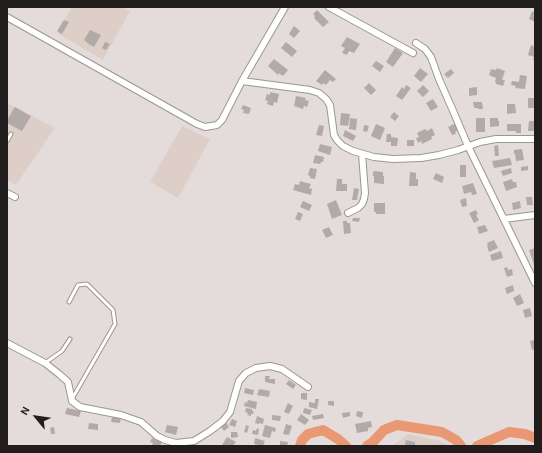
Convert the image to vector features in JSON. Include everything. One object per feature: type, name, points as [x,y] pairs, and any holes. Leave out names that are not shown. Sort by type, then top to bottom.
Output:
[{"type":"street","points":[[7,17],[197,124],[205,127],[217,125],[222,120],[242,81],[285,7]]},
{"type":"street","points":[[329,7],[413,53]]},
{"type":"street","points":[[416,43],[425,49],[431,57],[468,146],[535,283]]},
{"type":"street","points":[[242,81],[310,90],[318,93],[326,98],[330,105],[334,135],[337,140],[343,146],[362,154],[393,160],[421,158],[439,155],[480,142],[496,139],[535,139]]},
{"type":"street","points":[[348,213],[358,208],[364,199],[365,193],[362,154]]},
{"type":"street","points":[[7,193],[15,197]]},
{"type":"street","points":[[504,218],[535,216]]},
{"type":"street","points":[[7,343],[45,363],[59,374],[68,382],[72,401],[80,407],[121,415],[141,422],[157,436],[176,443],[194,441],[223,421],[230,412],[239,381],[246,373],[256,368],[270,366],[282,369],[308,387]]},
{"type":"lane","points":[[7,141],[11,134]]},
{"type":"lane","points":[[68,302],[78,285],[87,284],[113,310],[115,324],[72,401]]},
{"type":"lane","points":[[45,363],[62,351],[70,339]]},
{"type":"shaded area","points":[[72,7],[123,7],[130,11],[103,60],[57,33]]},
{"type":"shaded area","points":[[7,103],[55,128],[16,185],[7,180]]},
{"type":"shaded area","points":[[182,126],[210,139],[178,198],[150,182]]},
{"type":"shaded area","points":[[408,434],[440,441],[450,446],[392,446]]},
{"type":"building","points":[[317,10],[329,22],[323,27],[314,18],[315,16],[313,14]]},
{"type":"building","points":[[532,11],[535,13],[535,22],[529,19]]},
{"type":"building","points":[[64,20],[69,22],[62,34],[57,31]]},
{"type":"building","points":[[294,26],[300,31],[294,38],[289,34]]},
{"type":"building","points":[[90,30],[101,35],[94,47],[84,40]]},
{"type":"building","points":[[347,37],[360,44],[354,53],[349,51],[347,55],[342,53],[345,48],[341,46]]},
{"type":"building","points":[[105,42],[110,44],[106,50],[102,48]]},
{"type":"building","points":[[286,42],[297,51],[292,57],[281,48]]},
{"type":"building","points":[[531,45],[535,47],[535,61],[533,60],[534,57],[528,55]]},
{"type":"building","points":[[395,48],[403,53],[393,67],[386,62]]},
{"type":"building","points":[[274,59],[288,70],[283,76],[279,73],[278,75],[268,66]]},
{"type":"building","points":[[376,61],[384,66],[380,72],[372,66]]},
{"type":"building","points":[[420,68],[428,74],[421,82],[414,76]]},
{"type":"building","points":[[497,68],[505,71],[502,80],[505,80],[503,86],[496,84],[496,78],[489,75],[491,69],[496,70]]},
{"type":"building","points":[[451,69],[454,73],[448,78],[444,74]]},
{"type":"building","points":[[325,70],[336,79],[333,82],[330,80],[326,85],[323,83],[322,85],[316,81]]},
{"type":"building","points":[[520,75],[527,76],[525,89],[515,88],[516,86],[511,85],[512,81],[519,82]]},
{"type":"building","points":[[369,83],[376,90],[371,95],[364,88]]},
{"type":"building","points":[[406,85],[411,88],[402,100],[396,96],[402,87],[404,89]]},
{"type":"building","points":[[423,85],[429,91],[423,97],[417,91]]},
{"type":"building","points":[[477,87],[477,95],[469,96],[469,88]]},
{"type":"building","points":[[270,92],[279,94],[277,103],[274,102],[273,106],[267,104],[268,101],[265,100],[267,94],[270,95]]},
{"type":"building","points":[[296,96],[306,98],[305,100],[309,101],[307,107],[304,106],[303,109],[294,106]]},
{"type":"building","points":[[528,98],[535,98],[535,108],[528,108]]},
{"type":"building","points":[[433,99],[438,107],[431,111],[426,103]]},
{"type":"building","points":[[473,102],[482,102],[483,109],[474,108]]},
{"type":"building","points":[[507,104],[515,104],[516,113],[507,114]]},
{"type":"building","points":[[243,105],[251,108],[249,114],[243,113],[244,110],[241,109]]},
{"type":"building","points":[[15,107],[31,116],[22,131],[7,123],[7,120]]},
{"type":"building","points":[[394,112],[399,116],[395,121],[390,117]]},
{"type":"building","points":[[341,113],[350,114],[348,126],[340,125]]},
{"type":"building","points":[[350,118],[357,119],[356,130],[349,129]]},
{"type":"building","points":[[476,118],[485,118],[485,132],[476,132]]},
{"type":"building","points":[[490,118],[498,118],[499,126],[490,127]]},
{"type":"building","points":[[529,121],[535,121],[535,131],[528,131]]},
{"type":"building","points":[[456,123],[459,130],[455,132],[456,134],[452,135],[448,127]]},
{"type":"building","points":[[376,124],[385,128],[380,140],[371,136]]},
{"type":"building","points":[[507,124],[521,124],[521,133],[516,133],[516,131],[507,131]]},
{"type":"building","points":[[319,125],[324,126],[322,136],[316,135]]},
{"type":"building","points":[[364,125],[369,126],[367,132],[363,131]]},
{"type":"building","points":[[432,128],[435,135],[431,137],[432,139],[422,144],[421,141],[418,143],[416,138],[419,137],[417,133],[425,129],[427,131]]},
{"type":"building","points":[[345,130],[356,136],[353,141],[343,136]]},
{"type":"building","points":[[387,134],[391,134],[391,137],[398,138],[397,146],[391,146],[391,142],[386,142]]},
{"type":"building","points":[[407,140],[414,140],[414,146],[407,146]]},
{"type":"building","points":[[320,144],[332,147],[330,155],[318,151]]},
{"type":"building","points":[[498,145],[499,156],[495,156],[494,146]]},
{"type":"building","points":[[522,149],[524,160],[516,161],[514,150]]},
{"type":"building","points":[[315,155],[324,157],[323,162],[320,164],[313,163]]},
{"type":"building","points":[[510,158],[512,165],[494,168],[492,161]]},
{"type":"building","points":[[460,165],[466,165],[466,177],[460,177]]},
{"type":"building","points":[[528,166],[528,170],[521,171],[521,167]]},
{"type":"building","points":[[310,168],[317,169],[315,179],[310,178],[308,175]]},
{"type":"building","points":[[511,168],[512,173],[503,176],[501,171]]},
{"type":"building","points":[[373,172],[383,172],[384,184],[374,183]]},
{"type":"building","points":[[410,172],[416,173],[418,186],[409,186]]},
{"type":"building","points":[[436,173],[444,177],[442,183],[433,179]]},
{"type":"building","points":[[337,179],[342,179],[342,184],[347,184],[347,191],[336,191]]},
{"type":"building","points":[[512,179],[513,182],[516,182],[517,187],[506,191],[503,182]]},
{"type":"building","points":[[300,181],[311,184],[309,188],[312,189],[311,195],[293,190],[295,184],[299,185]]},
{"type":"building","points":[[473,183],[477,194],[472,195],[471,192],[464,194],[462,186]]},
{"type":"building","points":[[354,188],[359,189],[357,200],[352,200]]},
{"type":"building","points":[[526,197],[532,197],[533,205],[527,205]]},
{"type":"building","points":[[466,198],[467,206],[462,207],[460,200]]},
{"type":"building","points":[[336,200],[342,215],[332,219],[327,204]]},
{"type":"building","points":[[303,201],[312,205],[309,211],[300,207]]},
{"type":"building","points":[[520,201],[521,208],[513,210],[512,203]]},
{"type":"building","points":[[374,203],[385,203],[385,214],[376,214],[376,212],[374,212]]},
{"type":"building","points":[[476,210],[478,214],[476,215],[479,220],[474,223],[469,213]]},
{"type":"building","points":[[298,212],[303,214],[300,221],[295,219]]},
{"type":"building","points":[[353,218],[360,218],[359,222],[352,221]]},
{"type":"building","points":[[343,221],[350,223],[351,233],[344,234]]},
{"type":"building","points":[[485,225],[488,231],[479,234],[477,227]]},
{"type":"building","points":[[329,227],[333,235],[326,238],[322,230]]},
{"type":"building","points":[[494,240],[498,248],[489,252],[487,243]]},
{"type":"building","points":[[535,248],[535,268],[529,250]]},
{"type":"building","points":[[501,251],[503,258],[492,261],[490,255]]},
{"type":"building","points":[[507,267],[508,270],[512,269],[513,275],[507,277],[504,268]]},
{"type":"building","points":[[513,285],[514,291],[507,294],[505,288]]},
{"type":"building","points":[[520,294],[524,303],[517,306],[513,298]]},
{"type":"building","points":[[530,308],[532,316],[525,318],[523,310]]},
{"type":"building","points":[[535,340],[535,349],[532,350],[530,341]]},
{"type":"building","points":[[265,376],[270,376],[269,379],[275,379],[275,384],[265,382]]},
{"type":"building","points":[[289,380],[296,385],[293,389],[286,384]]},
{"type":"building","points":[[245,388],[254,390],[253,395],[244,393]]},
{"type":"building","points":[[259,389],[270,391],[269,397],[257,395]]},
{"type":"building","points":[[301,393],[307,393],[307,400],[301,399]]},
{"type":"building","points":[[315,399],[319,399],[317,409],[309,407],[309,402],[315,403]]},
{"type":"building","points":[[248,400],[257,402],[256,409],[244,406],[245,402],[247,403]]},
{"type":"building","points":[[328,401],[334,401],[334,406],[328,405]]},
{"type":"building","points":[[288,403],[293,406],[289,414],[284,412]]},
{"type":"building","points":[[67,408],[81,411],[79,417],[65,414]]},
{"type":"building","points":[[246,408],[254,411],[251,416],[247,415],[248,413],[245,412]]},
{"type":"building","points":[[304,408],[312,410],[310,415],[303,413]]},
{"type":"building","points":[[357,411],[363,412],[362,418],[356,416]]},
{"type":"building","points":[[350,412],[350,416],[343,418],[342,413]]},
{"type":"building","points":[[301,414],[309,420],[305,425],[297,420]]},
{"type":"building","points":[[323,414],[324,418],[313,420],[312,416]]},
{"type":"building","points":[[272,415],[281,416],[280,421],[272,420]]},
{"type":"building","points":[[257,416],[264,419],[263,424],[255,423]]},
{"type":"building","points":[[112,417],[121,418],[120,423],[111,422]]},
{"type":"building","points":[[232,419],[237,421],[235,427],[229,425]]},
{"type":"building","points":[[371,421],[372,427],[368,428],[368,431],[357,433],[355,424]]},
{"type":"building","points":[[226,422],[229,427],[224,431],[221,427]]},
{"type":"building","points":[[89,423],[98,424],[98,430],[88,429]]},
{"type":"building","points":[[286,424],[292,426],[289,435],[283,434]]},
{"type":"building","points":[[167,425],[178,427],[176,435],[165,432]]},
{"type":"building","points":[[246,425],[249,426],[247,433],[244,432]]},
{"type":"building","points":[[265,425],[276,428],[275,432],[272,431],[270,438],[262,436]]},
{"type":"building","points":[[54,427],[55,434],[51,434],[50,428]]},
{"type":"building","points":[[257,428],[259,429],[258,435],[252,434],[253,430],[256,431]]},
{"type":"building","points":[[231,432],[237,432],[238,437],[231,438]]},
{"type":"building","points":[[227,437],[236,442],[233,446],[222,445]]},
{"type":"building","points":[[152,438],[162,442],[160,446],[152,445],[153,443],[150,442]]},
{"type":"building","points":[[255,438],[265,441],[263,446],[254,444]]},
{"type":"building","points":[[406,440],[415,442],[415,446],[405,445]]},
{"type":"building","points":[[280,441],[288,442],[287,446],[280,445]]},
{"type":"waterway","points":[[367,446],[384,430],[397,425],[442,432],[456,440],[461,446]]},
{"type":"waterway","points":[[300,446],[302,440],[308,434],[323,430],[346,446]]},
{"type":"waterway","points":[[477,446],[509,432],[525,434],[535,438]]}]
